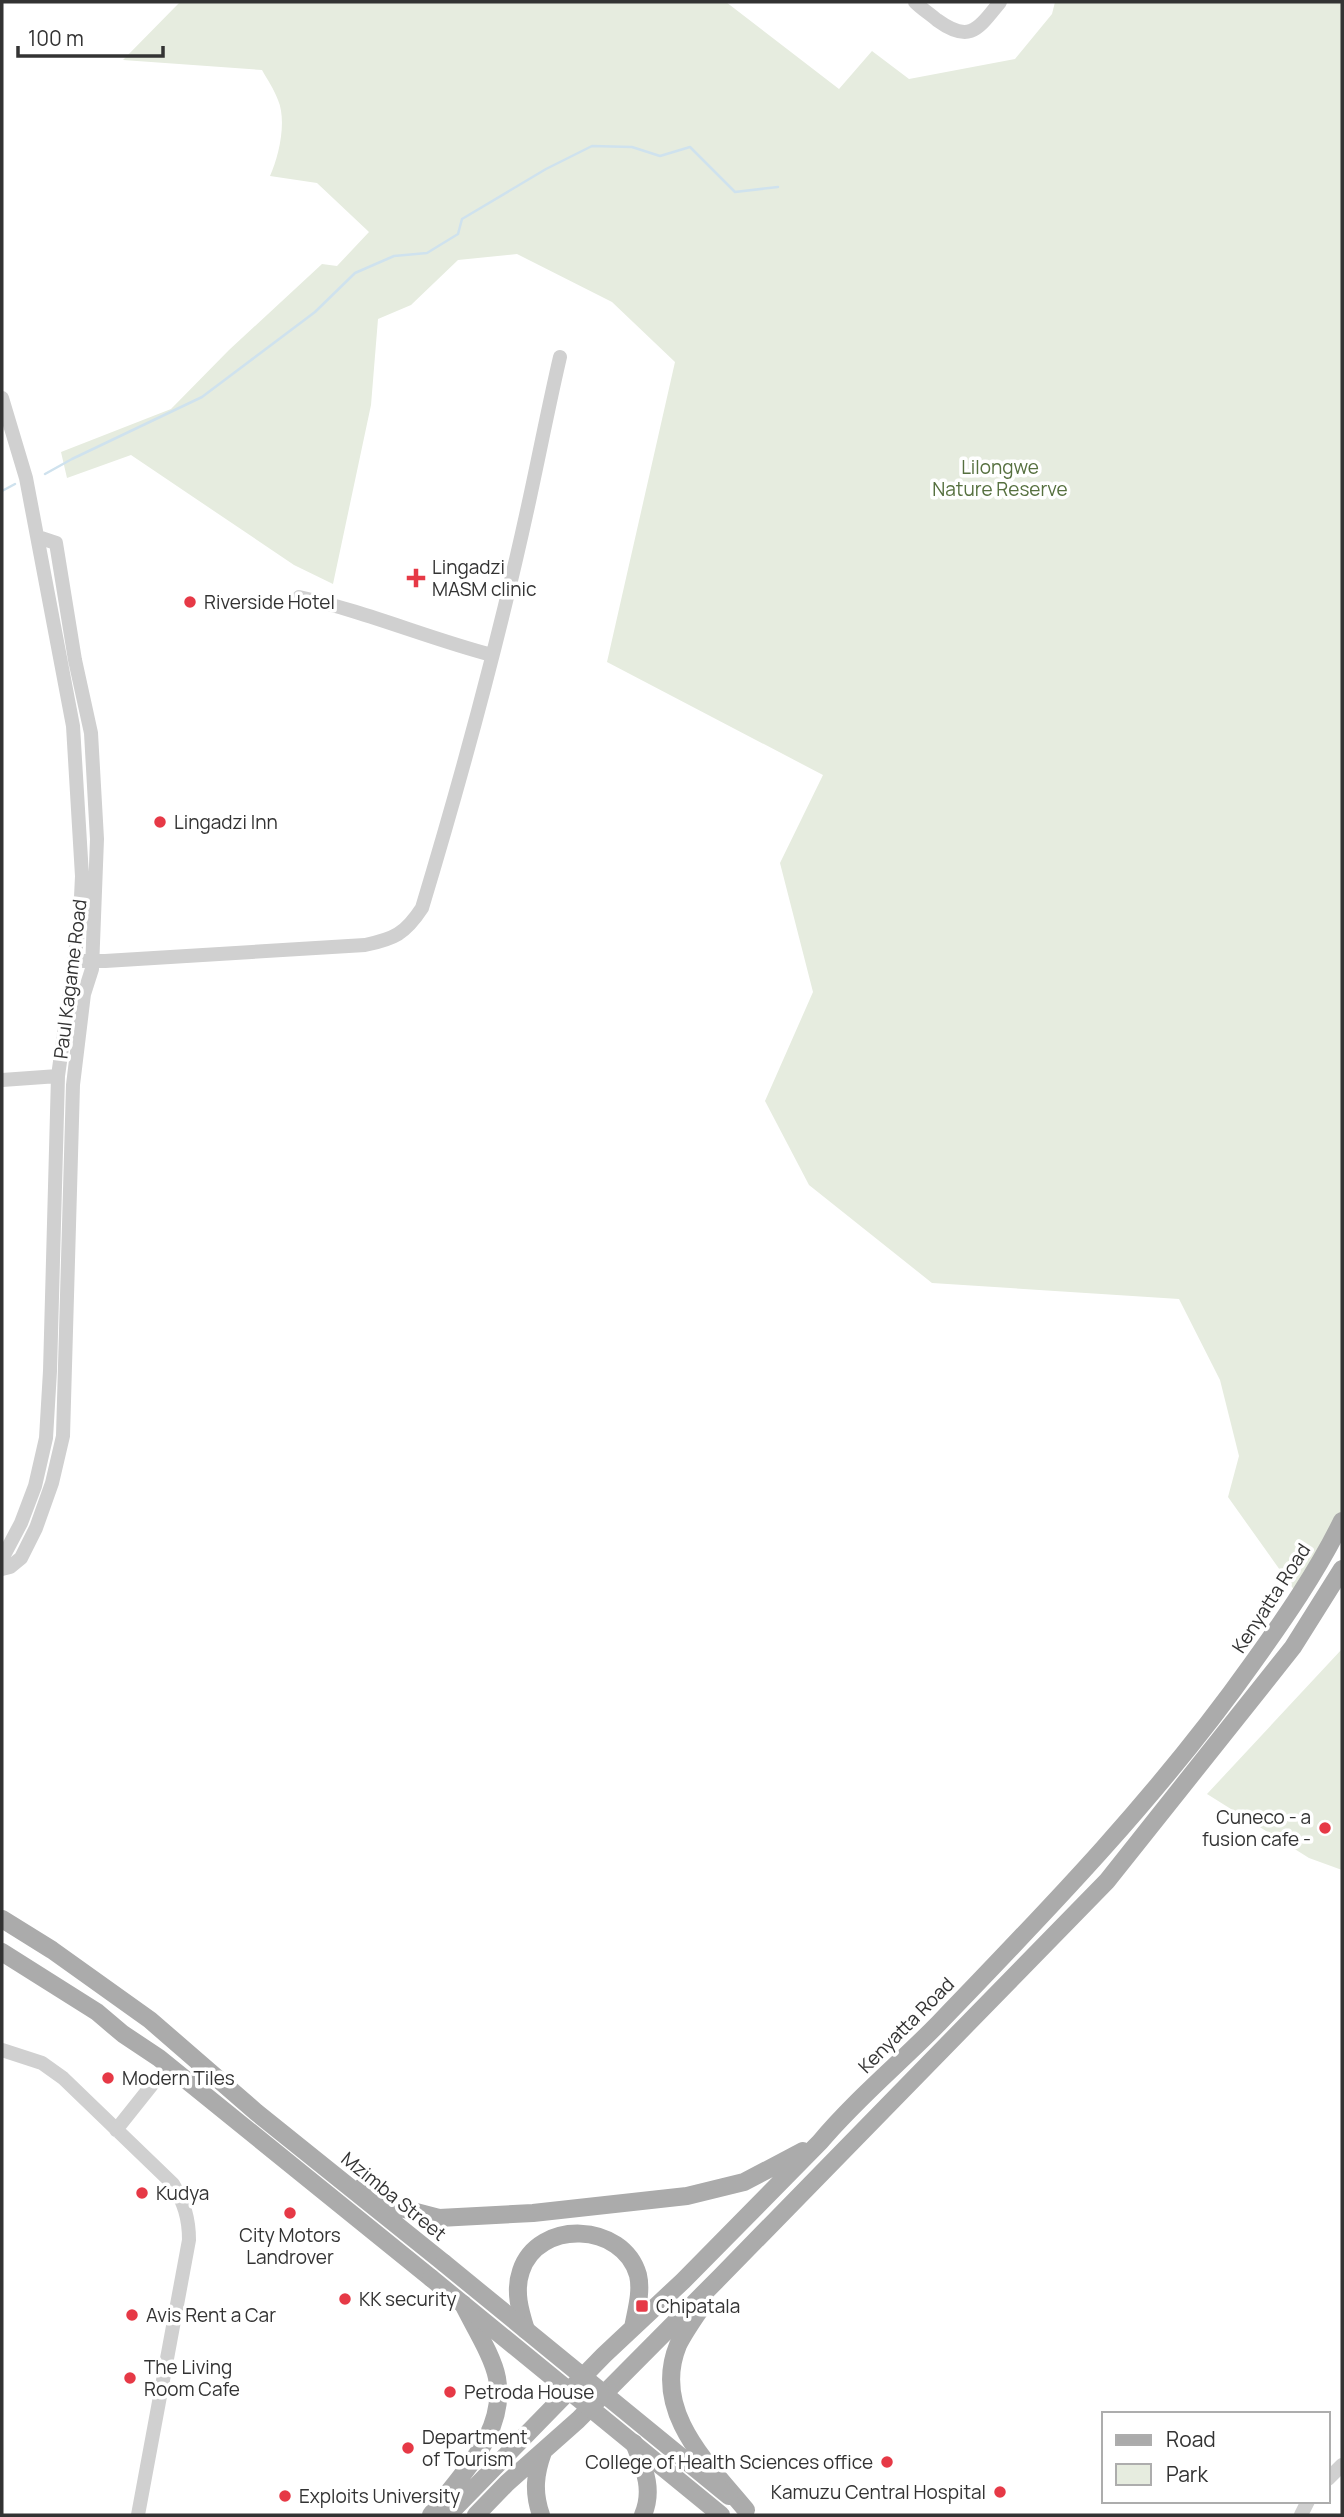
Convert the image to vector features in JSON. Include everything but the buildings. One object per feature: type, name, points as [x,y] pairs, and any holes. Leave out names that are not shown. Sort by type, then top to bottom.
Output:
[{"type":"main road","name":"Kenyatta Road","points":[[448,2515],[820,2143],[837,2122],[937,2025],[1100,1853],[1188,1750],[1271,1638],[1318,1569],[1342,1521]]},
{"type":"main road","points":[[477,2515],[544,2448],[578,2420],[1107,1881],[1293,1647],[1340,1574]]},
{"type":"main road","name":"Mzimba Street","points":[[2,1919],[52,1950],[150,2020],[294,2143],[749,2513]]},
{"type":"main road","points":[[2,1952],[97,2012],[167,2066],[721,2515]]},
{"type":"main road","points":[[294,2143],[397,2207],[439,2218],[533,2213],[687,2196],[744,2182],[820,2143]]},
{"type":"main road","points":[[526,2330],[517,2291],[521,2271],[530,2255],[544,2243],[583,2232],[600,2236],[615,2244],[630,2259],[638,2275],[639,2296],[633,2328]]},
{"type":"main road","points":[[720,2277],[679,2345],[672,2367],[673,2390],[678,2418],[691,2444],[749,2513]]},
{"type":"main road","points":[[431,2515],[484,2444],[495,2423],[497,2377],[463,2304]]},
{"type":"main road","points":[[634,2443],[650,2490],[643,2515]]},
{"type":"main road","points":[[541,2515],[535,2491],[537,2470],[544,2448]]},
{"type":"street","points":[[915,2],[954,32],[964,33],[986,20],[1000,2]]},
{"type":"street","points":[[74,960],[365,945],[396,937],[406,930],[422,908],[470,742],[531,496],[543,426],[560,357]]},
{"type":"street","name":"Paul Kagame Road","points":[[2,398],[9,436],[38,537],[72,726],[82,876],[80,918],[58,1076],[46,1438],[35,1486],[21,1523],[2,1559]]},
{"type":"street","points":[[2,1569],[10,1567],[21,1558],[36,1528],[52,1483],[63,1436],[73,1085],[84,994],[92,961],[97,839],[91,733],[73,648],[56,543],[38,537]]},
{"type":"street","points":[[299,597],[492,654]]},
{"type":"street","points":[[2,1080],[58,1076]]},
{"type":"street","points":[[2,2050],[42,2063],[63,2078],[173,2184],[183,2201],[189,2223],[189,2240],[138,2515]]},
{"type":"street","points":[[116,2130],[167,2066]]},
{"type":"green space","name":"Lilongwe Nature Reserve","points":[[180,2],[726,2],[839,89],[872,51],[909,79],[1015,59],[1052,14],[1055,2],[1342,2],[1342,1520],[1302,1601],[1228,1497],[1239,1456],[1220,1380],[1179,1299],[932,1283],[809,1185],[765,1101],[813,992],[780,863],[823,775],[607,662],[675,362],[612,302],[517,254],[458,260],[411,305],[378,319],[371,405],[333,584],[294,565],[131,455],[67,478],[61,452],[171,409],[229,350],[322,264],[337,266],[369,232],[317,183],[270,176],[279,149],[282,118],[276,96],[262,70],[123,60]]},
{"type":"green space","points":[[1342,1649],[1342,1870],[1309,1858],[1207,1794]]},
{"type":"waterway","points":[[45,474],[202,397],[315,312],[355,273],[394,256],[427,253],[458,234],[462,219],[546,169],[592,146],[632,147],[660,156],[690,147],[735,192],[778,187]]},
{"type":"waterway","points":[[2,491],[15,484]]},
{"type":"place","name":"Lingadzi MASM clinic","points":[[416,578]]},
{"type":"place","name":"Riverside Hotel","points":[[190,602]]},
{"type":"place","name":"Lingadzi Inn","points":[[160,822]]},
{"type":"place","name":"Cuneco - a fusion cafe -","points":[[1325,1828]]},
{"type":"place","name":"Modern Tiles","points":[[108,2078]]},
{"type":"place","name":"Kudya","points":[[142,2193]]},
{"type":"place","name":"City Motors Landrover","points":[[290,2213]]},
{"type":"place","name":"KK security","points":[[345,2299]]},
{"type":"place","name":"Chipatala","points":[[642,2306]]},
{"type":"place","name":"Avis Rent a Car","points":[[132,2315]]},
{"type":"place","name":"The Living Room Cafe","points":[[130,2378]]},
{"type":"place","name":"Petroda House","points":[[450,2392]]},
{"type":"place","name":"Department of Tourism","points":[[408,2448]]},
{"type":"place","name":"College of Health Sciences office","points":[[887,2462]]},
{"type":"place","name":"Kamuzu Central Hospital","points":[[1000,2492]]},
{"type":"place","name":"Exploits University","points":[[285,2496]]}]
